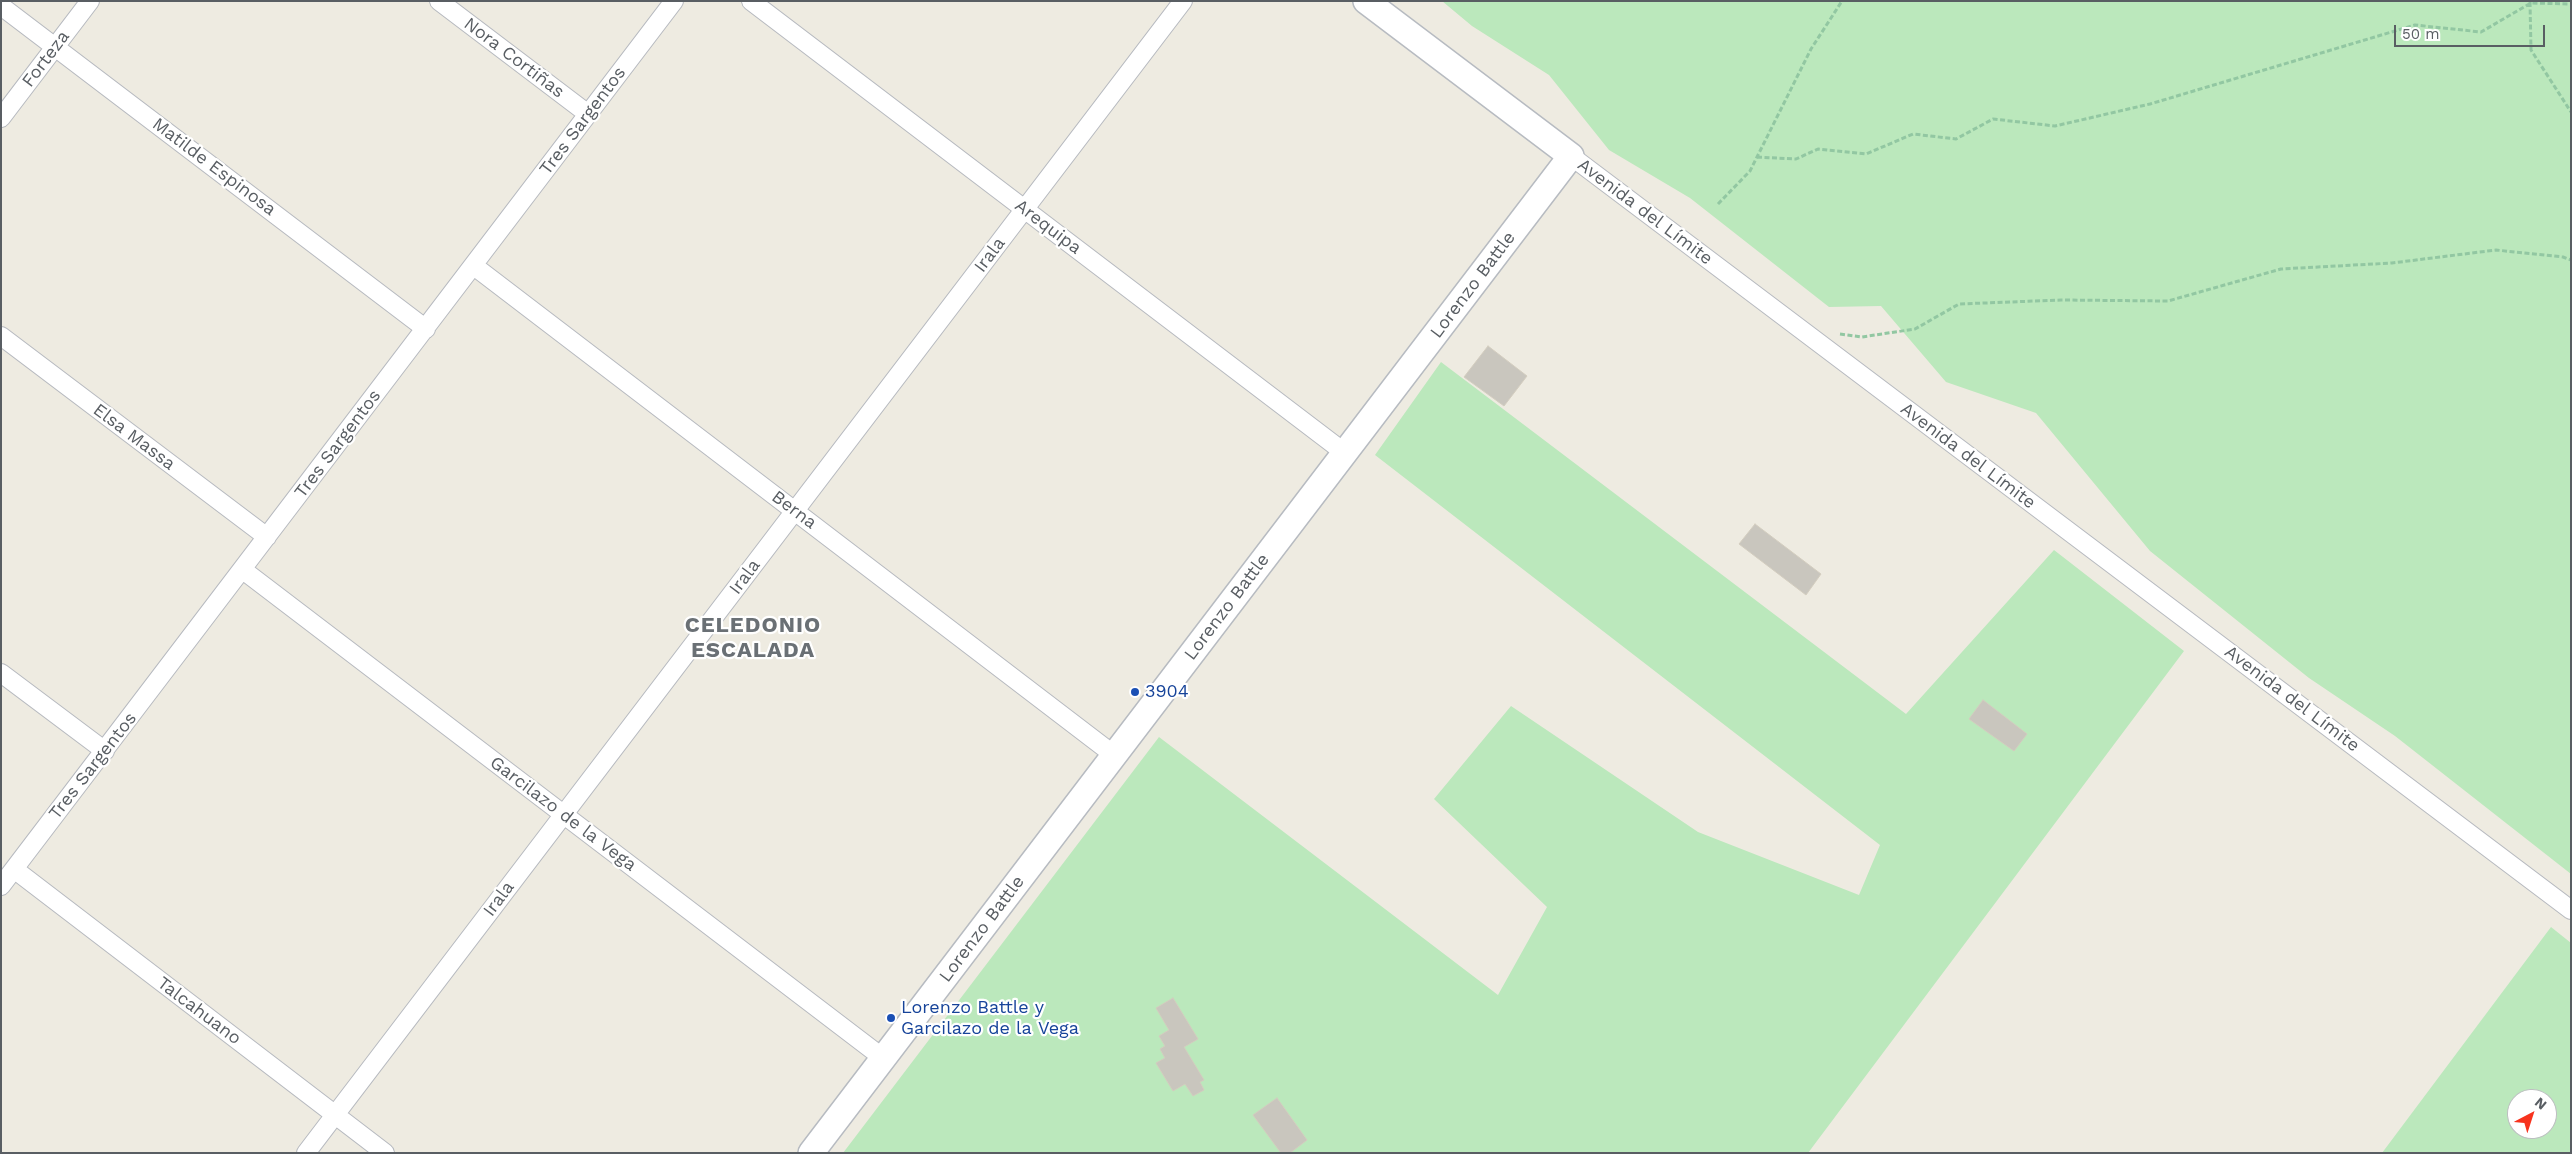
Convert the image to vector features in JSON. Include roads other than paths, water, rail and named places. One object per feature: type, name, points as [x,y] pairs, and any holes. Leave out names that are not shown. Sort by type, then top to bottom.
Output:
[{"type":"street","name":"Forteza","points":[[1,118],[90,1]]},
{"type":"street","name":"Nora Cortiñas","points":[[439,1],[588,114]]},
{"type":"street","name":"Tres Sargentos","points":[[1,886],[674,1]]},
{"type":"street","name":"Arequipa","points":[[751,1],[1345,453]]},
{"type":"street","name":"Irala","points":[[306,1153],[1183,1]]},
{"type":"street","name":"Avenida del Límite","points":[[1366,1],[2571,910]]},
{"type":"street","name":"Matilde Espinosa","points":[[1,6],[426,328]]},
{"type":"street","name":"Lorenzo Battle","points":[[811,1153],[1571,156]]},
{"type":"street","name":"Berna","points":[[474,266],[1114,755]]},
{"type":"street","name":"Elsa Massa","points":[[1,336],[267,537]]},
{"type":"street","name":"Garcilazo de la Vega","points":[[243,570],[883,1058]]},
{"type":"street","points":[[1,673],[105,751]]},
{"type":"street","name":"Talcahuano","points":[[14,869],[385,1153]]},
{"type":"place","name":"3904","points":[[1135,692]]},
{"type":"place","name":"Lorenzo Battle y Garcilazo de la Vega","points":[[891,1018]]},
{"type":"district","name":"CELEDONIO ESCALADA","points":[[753,638]]}]
